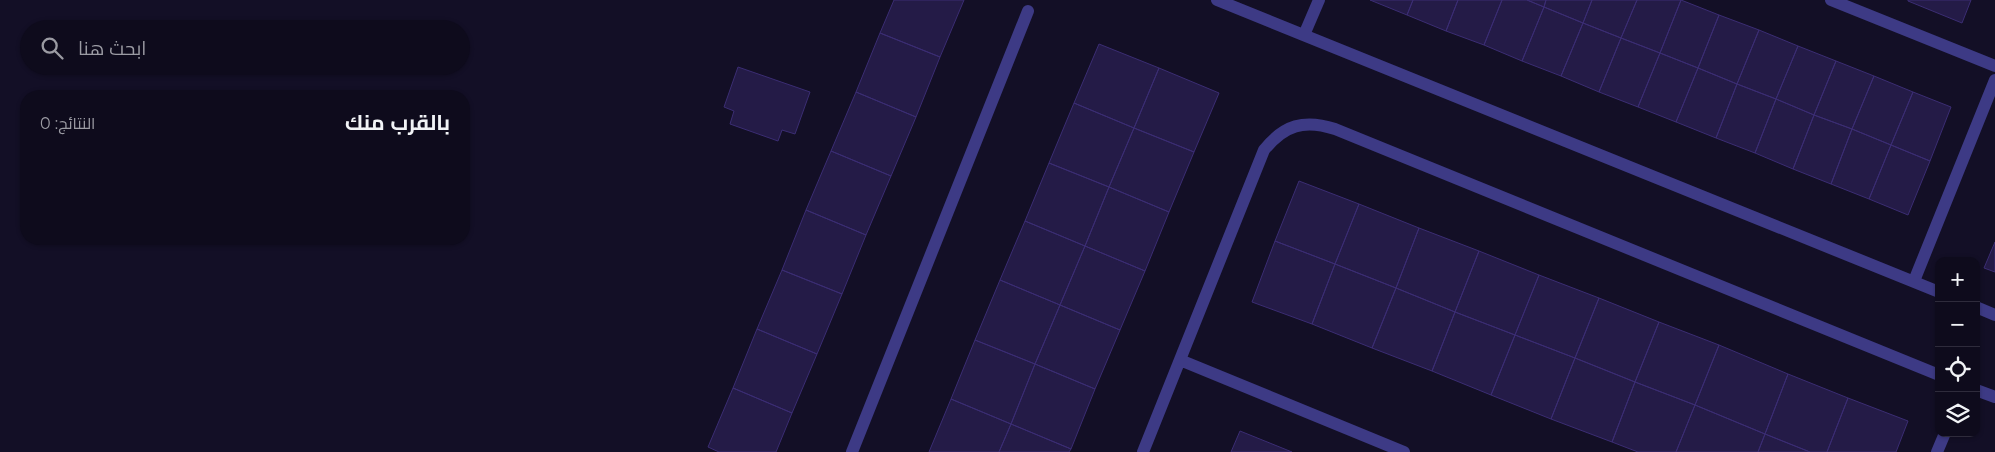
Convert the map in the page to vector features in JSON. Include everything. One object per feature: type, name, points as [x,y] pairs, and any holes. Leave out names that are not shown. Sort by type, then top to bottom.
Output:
[{"type":"street","points":[[1217,0],[1935,290]]},
{"type":"street","points":[[1304,35],[1319,0]]},
{"type":"street","points":[[1831,0],[1995,66]]},
{"type":"street","points":[[852,452],[1028,11]]},
{"type":"street","points":[[1914,281],[1995,80]]},
{"type":"street","points":[[1143,452],[1264,150],[1283,131],[1309,123],[1335,129],[1935,373]]},
{"type":"street","points":[[1980,309],[1995,315]]},
{"type":"street","points":[[1180,360],[1404,452]]},
{"type":"street","points":[[1980,391],[1995,397]]},
{"type":"street","points":[[1937,452],[1943,437]]},
{"type":"building","points":[[894,0],[964,0],[940,57],[880,33]]},
{"type":"building","points":[[1370,0],[1413,0],[1407,15]]},
{"type":"building","points":[[1413,0],[1458,0],[1446,31],[1407,15]]},
{"type":"building","points":[[1458,0],[1502,0],[1484,45],[1446,31]]},
{"type":"building","points":[[1502,0],[1527,0],[1544,7],[1522,61],[1484,45]]},
{"type":"building","points":[[1527,0],[1546,0],[1544,7]]},
{"type":"building","points":[[1546,0],[1592,0],[1583,23],[1544,7]]},
{"type":"building","points":[[1592,0],[1637,0],[1621,38],[1583,23]]},
{"type":"building","points":[[1637,0],[1681,0],[1660,53],[1621,38]]},
{"type":"building","points":[[1681,0],[1719,15],[1698,68],[1660,53]]},
{"type":"building","points":[[1908,0],[1971,0],[1962,23]]},
{"type":"building","points":[[1544,7],[1583,23],[1561,76],[1522,61]]},
{"type":"building","points":[[1719,15],[1759,30],[1737,84],[1698,68]]},
{"type":"building","points":[[1583,23],[1621,38],[1599,92],[1561,76]]},
{"type":"building","points":[[1759,30],[1798,46],[1776,99],[1737,84]]},
{"type":"building","points":[[880,33],[940,57],[916,117],[856,92]]},
{"type":"building","points":[[1621,38],[1660,53],[1638,107],[1599,92]]},
{"type":"building","points":[[1099,44],[1159,68],[1134,128],[1074,103]]},
{"type":"building","points":[[1798,46],[1836,61],[1814,115],[1776,99]]},
{"type":"building","points":[[1660,53],[1698,68],[1676,122],[1638,107]]},
{"type":"building","points":[[1836,61],[1874,76],[1852,129],[1814,115]]},
{"type":"building","points":[[738,67],[810,92],[795,134],[782,130],[778,141],[730,124],[734,111],[724,107]]},
{"type":"building","points":[[1159,68],[1219,93],[1194,152],[1134,128]]},
{"type":"building","points":[[1698,68],[1737,84],[1716,138],[1676,122]]},
{"type":"building","points":[[1874,76],[1913,92],[1891,145],[1852,129]]},
{"type":"building","points":[[1737,84],[1776,99],[1755,153],[1716,138]]},
{"type":"building","points":[[856,92],[916,117],[891,176],[831,151]]},
{"type":"building","points":[[1913,92],[1951,107],[1930,161],[1891,145]]},
{"type":"building","points":[[1776,99],[1814,115],[1793,169],[1755,153]]},
{"type":"building","points":[[1074,103],[1134,128],[1109,187],[1049,163]]},
{"type":"building","points":[[1814,115],[1852,129],[1831,184],[1793,169]]},
{"type":"building","points":[[1134,128],[1194,152],[1169,212],[1109,187]]},
{"type":"building","points":[[1852,129],[1891,145],[1869,199],[1831,184]]},
{"type":"building","points":[[1891,145],[1930,161],[1908,215],[1869,199]]},
{"type":"building","points":[[831,151],[891,176],[866,235],[806,210]]},
{"type":"building","points":[[1049,163],[1109,187],[1085,246],[1025,221]]},
{"type":"building","points":[[1299,181],[1359,204],[1335,264],[1275,241]]},
{"type":"building","points":[[1109,187],[1169,212],[1145,271],[1085,246]]},
{"type":"building","points":[[1359,204],[1419,228],[1396,288],[1335,264]]},
{"type":"building","points":[[806,210],[866,235],[842,294],[782,270]]},
{"type":"building","points":[[1025,221],[1085,246],[1060,305],[1000,280]]},
{"type":"building","points":[[1419,228],[1479,251],[1455,312],[1396,288]]},
{"type":"building","points":[[1275,241],[1335,264],[1312,324],[1252,302]]},
{"type":"building","points":[[1995,242],[1995,272],[1984,268]]},
{"type":"building","points":[[1085,246],[1145,271],[1120,330],[1060,305]]},
{"type":"building","points":[[1479,251],[1539,275],[1515,335],[1455,312]]},
{"type":"building","points":[[1335,264],[1396,288],[1372,348],[1312,324]]},
{"type":"building","points":[[782,270],[842,294],[817,354],[757,329]]},
{"type":"building","points":[[1539,275],[1599,298],[1575,358],[1515,335]]},
{"type":"building","points":[[1000,280],[1060,305],[1035,364],[975,340]]},
{"type":"building","points":[[1396,288],[1455,312],[1432,371],[1372,348]]},
{"type":"building","points":[[1599,298],[1659,322],[1635,382],[1575,358]]},
{"type":"building","points":[[1060,305],[1120,330],[1095,389],[1035,364]]},
{"type":"building","points":[[1455,312],[1515,335],[1491,395],[1432,371]]},
{"type":"building","points":[[1659,322],[1719,345],[1695,405],[1635,382]]},
{"type":"building","points":[[757,329],[817,354],[792,413],[733,388]]},
{"type":"building","points":[[1515,335],[1575,358],[1551,419],[1491,395]]},
{"type":"building","points":[[975,340],[1035,364],[1011,424],[951,399]]},
{"type":"building","points":[[1719,345],[1788,374],[1765,434],[1695,405]]},
{"type":"building","points":[[1575,358],[1635,382],[1612,442],[1551,419]]},
{"type":"building","points":[[1035,364],[1095,389],[1071,449],[1011,424]]},
{"type":"building","points":[[1788,374],[1848,398],[1827,452],[1810,452],[1765,434]]},
{"type":"building","points":[[1635,382],[1695,405],[1676,452],[1638,452],[1612,442]]},
{"type":"building","points":[[733,388],[792,413],[776,452],[719,452],[708,447]]},
{"type":"building","points":[[1848,398],[1908,421],[1896,452],[1827,452]]},
{"type":"building","points":[[951,399],[1011,424],[999,452],[929,452]]},
{"type":"building","points":[[1695,405],[1765,434],[1758,452],[1676,452]]},
{"type":"building","points":[[1011,424],[1071,449],[1069,452],[999,452]]},
{"type":"building","points":[[1240,431],[1292,452],[1231,452]]},
{"type":"building","points":[[1765,434],[1810,452],[1758,452]]}]
